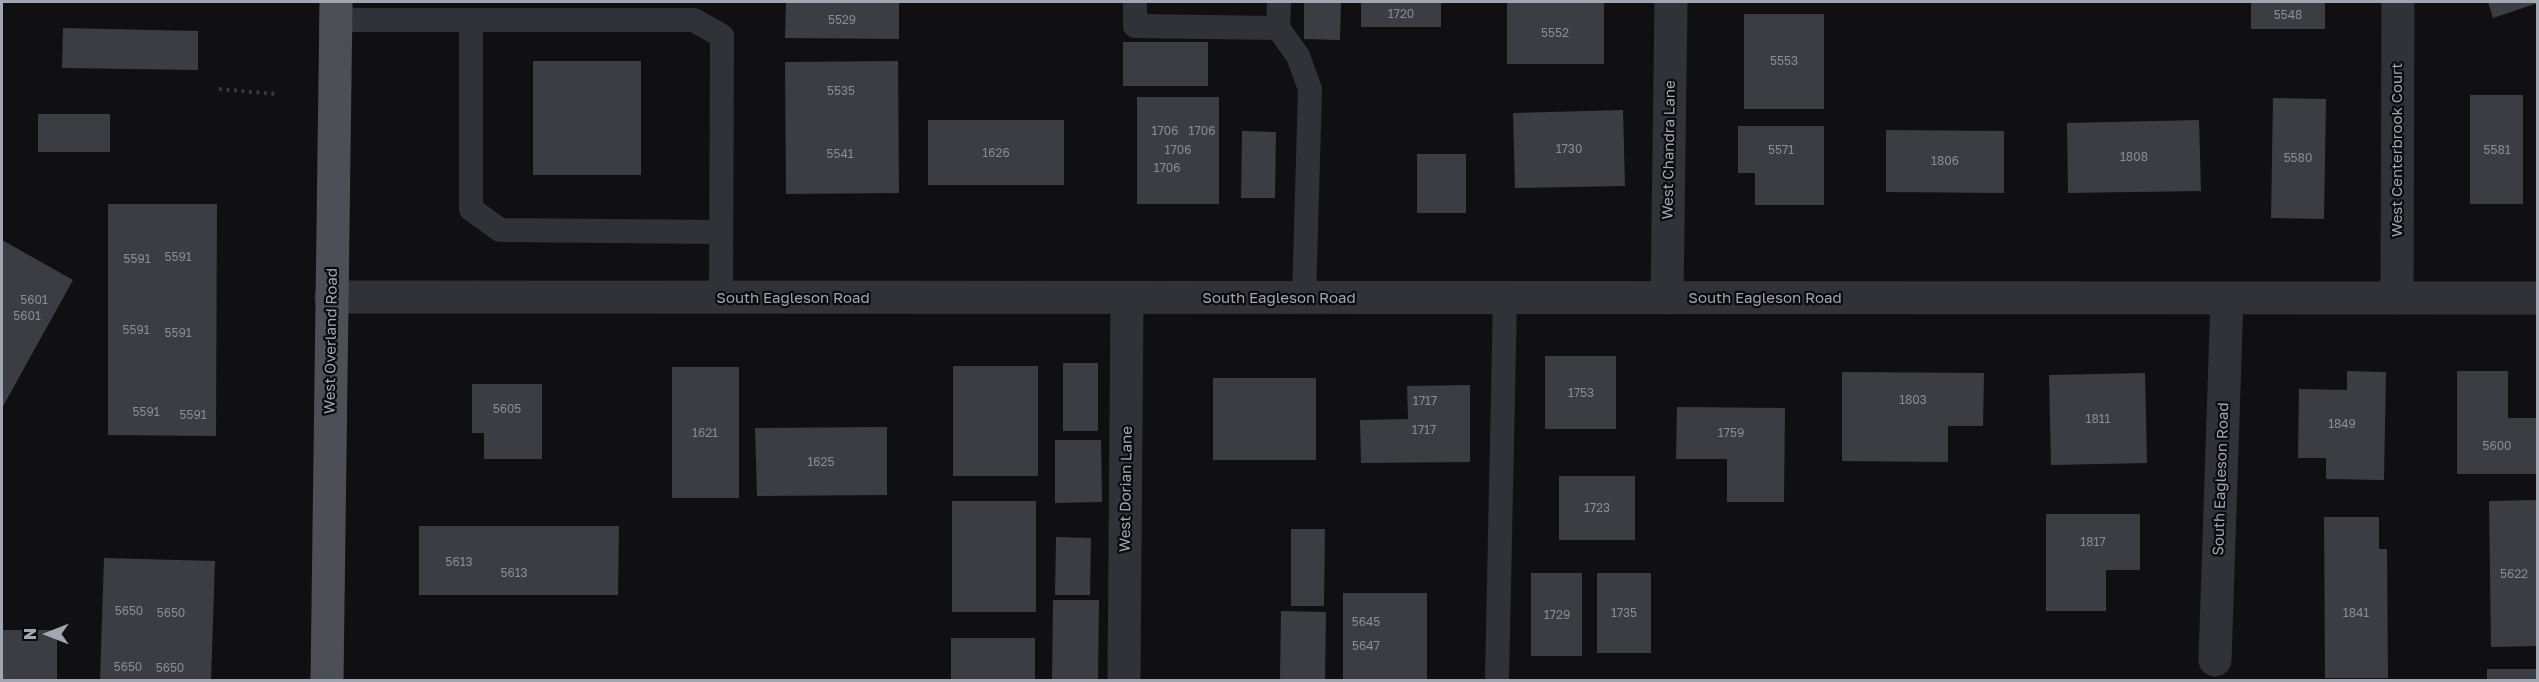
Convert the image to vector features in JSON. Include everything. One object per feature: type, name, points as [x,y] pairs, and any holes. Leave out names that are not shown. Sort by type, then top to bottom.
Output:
[{"type":"main road","name":"West Overland Road","points":[[327,681],[336,11]]},
{"type":"street","name":"West Chandra Lane","points":[[1667,298],[1671,2]]},
{"type":"street","name":"West Centerbrook Court","points":[[2397,2],[2397,298]]},
{"type":"street","name":"South Eagleson Road","points":[[331,297],[2538,298]]},
{"type":"street","name":"West Dorian Lane","points":[[1124,681],[1127,298]]},
{"type":"street","name":"South Eagleson Road","points":[[2215,660],[2227,298]]},
{"type":"lane","points":[[1135,2],[1135,27],[1278,28]]},
{"type":"lane","points":[[1278,2],[1278,28],[1298,56],[1310,89],[1304,298]]},
{"type":"lane","points":[[336,11],[471,20],[694,20],[722,36],[721,297]]},
{"type":"lane","points":[[471,20],[471,209],[500,230],[721,232]]},
{"type":"lane","points":[[1497,681],[1505,298]]},
{"type":"path","points":[[219,89],[276,94]]},
{"type":"building","points":[[786,2],[899,2],[899,39],[785,38]]},
{"type":"building","points":[[1304,2],[1341,2],[1340,40],[1304,39]]},
{"type":"building","points":[[1361,2],[1441,2],[1441,27],[1361,27]]},
{"type":"building","points":[[1507,2],[1604,2],[1604,64],[1507,64]]},
{"type":"building","points":[[2251,2],[2325,2],[2325,29],[2251,29]]},
{"type":"building","points":[[2488,2],[2538,2],[2538,3],[2493,18]]},
{"type":"building","points":[[1744,14],[1824,14],[1824,109],[1744,109]]},
{"type":"building","points":[[63,28],[198,31],[198,70],[62,68]]},
{"type":"building","points":[[1123,42],[1208,42],[1208,86],[1123,86]]},
{"type":"building","points":[[533,61],[641,61],[641,175],[533,175]]},
{"type":"building","points":[[898,61],[899,193],[786,194],[785,62]]},
{"type":"building","points":[[2470,95],[2523,95],[2523,204],[2470,204]]},
{"type":"building","points":[[1137,97],[1219,97],[1219,204],[1137,204]]},
{"type":"building","points":[[2273,98],[2326,99],[2324,219],[2271,218]]},
{"type":"building","points":[[1623,110],[1625,186],[1515,188],[1513,113]]},
{"type":"building","points":[[38,114],[110,114],[110,152],[38,152]]},
{"type":"building","points":[[928,120],[1064,120],[1064,185],[928,185]]},
{"type":"building","points":[[2199,120],[2201,191],[2068,193],[2067,123]]},
{"type":"building","points":[[1738,126],[1824,126],[1824,205],[1755,205],[1755,173],[1738,173]]},
{"type":"building","points":[[1886,130],[2004,131],[2004,193],[1886,192]]},
{"type":"building","points":[[1242,131],[1276,132],[1275,198],[1241,198]]},
{"type":"building","points":[[1417,154],[1466,154],[1466,213],[1417,213]]},
{"type":"building","points":[[108,204],[217,204],[216,436],[108,435]]},
{"type":"building","points":[[2,240],[73,280],[2,408]]},
{"type":"building","points":[[1545,356],[1616,356],[1616,429],[1545,429]]},
{"type":"building","points":[[1063,363],[1098,363],[1098,431],[1063,431]]},
{"type":"building","points":[[953,366],[1038,366],[1038,476],[953,476]]},
{"type":"building","points":[[672,367],[739,367],[739,498],[672,498]]},
{"type":"building","points":[[2347,371],[2386,372],[2384,480],[2326,479],[2326,458],[2298,458],[2299,389],[2347,390]]},
{"type":"building","points":[[2457,371],[2508,371],[2508,418],[2538,418],[2538,474],[2457,474]]},
{"type":"building","points":[[1842,372],[1984,373],[1983,426],[1948,426],[1948,462],[1842,461]]},
{"type":"building","points":[[2145,373],[2147,463],[2051,465],[2049,375]]},
{"type":"building","points":[[1213,378],[1316,378],[1316,460],[1213,460]]},
{"type":"building","points":[[472,384],[542,384],[542,459],[484,459],[484,433],[472,433]]},
{"type":"building","points":[[1470,385],[1470,462],[1361,463],[1360,420],[1408,419],[1407,386]]},
{"type":"building","points":[[1677,407],[1785,408],[1784,502],[1727,502],[1727,459],[1676,459]]},
{"type":"building","points":[[887,427],[887,495],[757,496],[755,428]]},
{"type":"building","points":[[1055,440],[1101,440],[1102,502],[1055,503]]},
{"type":"building","points":[[1559,476],[1635,476],[1635,540],[1559,540]]},
{"type":"building","points":[[2538,500],[2538,646],[2491,647],[2489,501]]},
{"type":"building","points":[[952,501],[1036,501],[1036,612],[952,612]]},
{"type":"building","points":[[2046,514],[2140,514],[2140,570],[2106,570],[2106,611],[2046,611]]},
{"type":"building","points":[[2324,517],[2379,517],[2379,549],[2387,549],[2388,678],[2325,678]]},
{"type":"building","points":[[419,526],[619,526],[618,595],[419,595]]},
{"type":"building","points":[[1291,529],[1325,529],[1324,606],[1291,606]]},
{"type":"building","points":[[1056,537],[1091,538],[1090,595],[1055,595]]},
{"type":"building","points":[[104,558],[215,561],[211,680],[100,680]]},
{"type":"building","points":[[1531,573],[1582,573],[1582,656],[1531,656]]},
{"type":"building","points":[[1597,573],[1651,573],[1651,653],[1597,653]]},
{"type":"building","points":[[1343,593],[1427,593],[1427,680],[1343,680]]},
{"type":"building","points":[[1053,600],[1099,600],[1098,680],[1052,680]]},
{"type":"building","points":[[1281,611],[1326,612],[1325,680],[1280,680]]},
{"type":"building","points":[[2,630],[57,630],[57,680],[2,680]]},
{"type":"building","points":[[951,638],[1035,638],[1035,680],[951,680]]},
{"type":"building","points":[[2487,669],[2538,669],[2538,680],[2487,680]]}]
